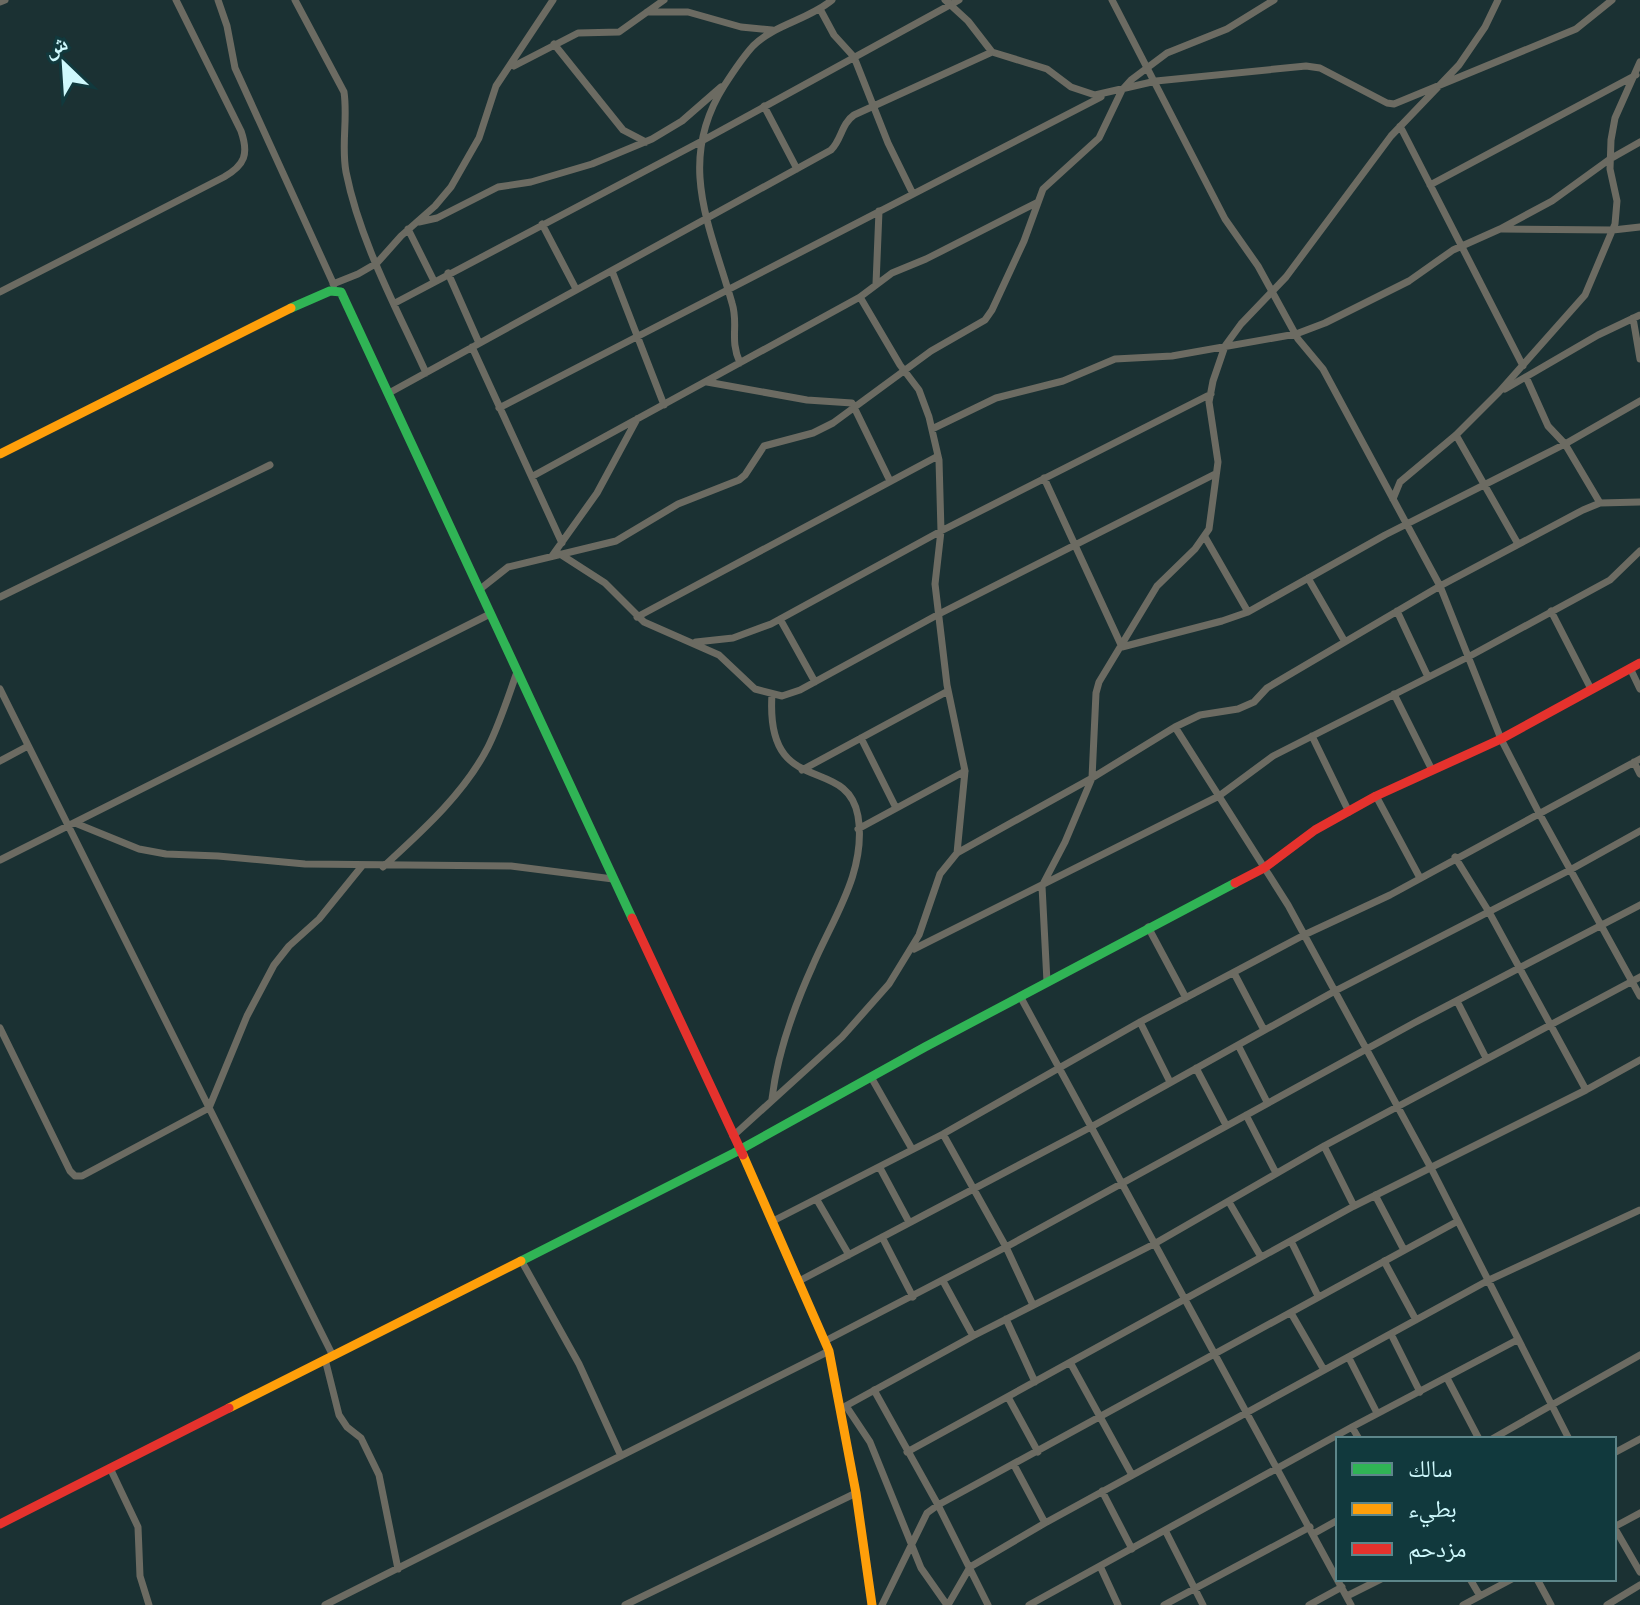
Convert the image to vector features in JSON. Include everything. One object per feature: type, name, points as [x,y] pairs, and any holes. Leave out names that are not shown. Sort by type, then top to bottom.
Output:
[{"type":"street","points":[[0,292],[224,177],[242,164],[246,155],[241,131],[176,0]]},
{"type":"street","points":[[218,0],[227,26],[235,68],[335,288],[344,297],[773,1221],[827,1346],[844,1407],[872,1605]]},
{"type":"street","points":[[295,0],[344,92],[346,170],[360,220],[426,373]]},
{"type":"street","points":[[0,454],[335,288],[377,263],[408,229],[435,206],[463,170],[483,130],[496,86],[553,0]]},
{"type":"street","points":[[507,71],[554,44],[583,32],[619,32],[662,0]]},
{"type":"street","points":[[740,363],[733,341],[734,310],[707,220],[698,172],[700,142],[712,108],[727,81],[754,45],[774,30],[820,9],[832,0]]},
{"type":"street","points":[[1112,0],[1225,219],[1273,291],[1296,334],[1323,369],[1440,586],[1501,739],[1640,996]]},
{"type":"street","points":[[479,590],[508,567],[616,541],[678,504],[739,480],[764,446],[813,433],[856,407],[931,351],[973,328],[989,315],[1048,184],[1099,138],[1122,90],[1147,66],[1178,48],[1244,20],[1274,0]]},
{"type":"street","points":[[1047,982],[1042,886],[1092,778],[1099,682],[1157,586],[1205,537],[1213,517],[1218,462],[1211,424],[1211,394],[1225,346],[1241,324],[1273,291],[1400,126],[1439,88],[1476,42],[1498,0]]},
{"type":"street","points":[[499,408],[1108,94],[1156,81],[1306,66],[1320,68],[1394,104],[1576,29],[1612,0]]},
{"type":"street","points":[[395,303],[700,142],[952,1],[992,52],[1047,69],[1084,93],[1108,94]]},
{"type":"street","points":[[820,9],[834,35],[854,57],[913,194]]},
{"type":"street","points":[[644,13],[688,12],[741,27],[774,30]]},
{"type":"street","points":[[554,44],[623,130],[646,142]]},
{"type":"street","points":[[389,393],[831,150],[839,140],[845,122],[992,52]]},
{"type":"street","points":[[1393,499],[1400,482],[1456,435],[1499,392],[1585,295],[1613,230],[1617,201],[1610,159],[1615,118],[1640,62]]},
{"type":"street","points":[[1430,185],[1636,75]]},
{"type":"street","points":[[417,222],[437,218],[498,187],[531,182],[585,166],[646,142],[682,121],[727,81]]},
{"type":"street","points":[[764,106],[797,169]]},
{"type":"street","points":[[1400,126],[1523,366]]},
{"type":"street","points":[[932,429],[996,398],[1057,383],[1108,361],[1125,357],[1172,356],[1296,334],[1409,281],[1463,245],[1500,229],[1560,196],[1610,159],[1640,142]]},
{"type":"street","points":[[533,476],[860,297],[892,273],[1038,202]]},
{"type":"street","points":[[876,284],[879,211]]},
{"type":"street","points":[[542,224],[576,289]]},
{"type":"street","points":[[1500,229],[1613,230],[1640,227]]},
{"type":"street","points":[[408,229],[434,281]]},
{"type":"street","points":[[612,271],[664,405]]},
{"type":"street","points":[[448,273],[499,408],[562,543]]},
{"type":"street","points":[[860,297],[904,371],[919,390],[938,456],[941,531],[935,584],[948,691],[965,771],[957,853]]},
{"type":"street","points":[[1499,392],[1636,316],[1640,359]]},
{"type":"street","points":[[1526,377],[1548,426],[1565,444],[1600,503]]},
{"type":"street","points":[[707,382],[807,400],[851,402],[890,481]]},
{"type":"street","points":[[688,642],[733,638],[780,619],[941,531],[1211,394]]},
{"type":"street","points":[[1122,647],[1248,612],[1640,401]]},
{"type":"street","points":[[556,555],[608,476],[637,419]]},
{"type":"street","points":[[1456,435],[1518,544]]},
{"type":"street","points":[[637,617],[938,456]]},
{"type":"street","points":[[0,597],[270,465]]},
{"type":"street","points":[[556,555],[605,583],[637,617],[655,629],[719,655],[748,685],[772,694],[790,694],[939,614],[1215,474]]},
{"type":"street","points":[[1044,478],[1122,647]]},
{"type":"street","points":[[733,1136],[866,1011],[889,984],[912,950],[940,874],[957,853],[1092,778],[1175,727],[1200,715],[1230,711],[1254,702],[1267,688],[1518,544],[1600,503],[1640,502]]},
{"type":"street","points":[[1205,537],[1248,612]]},
{"type":"street","points":[[912,950],[1219,796],[1273,756],[1470,656],[1610,580],[1640,551]]},
{"type":"street","points":[[1308,578],[1345,642]]},
{"type":"street","points":[[1397,611],[1428,677]]},
{"type":"street","points":[[1551,611],[1591,689]]},
{"type":"street","points":[[0,860],[490,614]]},
{"type":"street","points":[[780,619],[815,682]]},
{"type":"street","points":[[0,1524],[740,1150],[1148,927],[1264,868],[1315,830],[1376,796],[1501,739],[1640,663]]},
{"type":"street","points":[[1630,668],[1640,689]]},
{"type":"street","points":[[383,867],[423,829],[472,771],[497,726],[517,672]]},
{"type":"street","points":[[0,689],[72,824],[329,1358],[339,1415],[347,1427],[361,1438],[379,1475],[398,1569]]},
{"type":"street","points":[[802,771],[948,691]]},
{"type":"street","points":[[772,694],[776,743],[786,758],[802,771],[838,783],[847,792],[858,815],[858,853],[842,908],[797,1005],[774,1078],[772,1099]]},
{"type":"street","points":[[1394,694],[1432,770]]},
{"type":"street","points":[[1175,727],[1264,868],[1335,991],[1431,1168],[1568,1437]]},
{"type":"street","points":[[1312,736],[1349,812]]},
{"type":"street","points":[[861,738],[896,808]]},
{"type":"street","points":[[0,761],[28,746]]},
{"type":"street","points":[[773,1221],[880,1168],[1140,1022],[1420,878],[1637,760],[1640,774]]},
{"type":"street","points":[[858,829],[965,771]]},
{"type":"street","points":[[1376,796],[1420,878]]},
{"type":"street","points":[[72,824],[153,852],[383,867],[511,866],[613,879]]},
{"type":"street","points":[[799,1281],[1091,1127],[1335,991],[1640,831]]},
{"type":"street","points":[[1455,857],[1489,912],[1586,1090]]},
{"type":"street","points":[[0,1028],[70,1171],[75,1176],[82,1176],[209,1108],[247,1016],[274,965],[289,946],[319,919],[362,866]]},
{"type":"street","points":[[325,1605],[621,1456],[827,1346],[1267,1102],[1640,905]]},
{"type":"street","points":[[1148,927],[1186,998]]},
{"type":"street","points":[[1234,973],[1264,1030]]},
{"type":"street","points":[[844,1407],[973,1336],[1154,1244],[1324,1146],[1640,977]]},
{"type":"street","points":[[1020,996],[1336,1576]]},
{"type":"street","points":[[1457,1001],[1486,1058]]},
{"type":"street","points":[[1140,1022],[1170,1082]]},
{"type":"street","points":[[1238,1045],[1267,1102]]},
{"type":"street","points":[[907,1452],[1354,1206],[1640,1060]]},
{"type":"street","points":[[1196,1068],[1226,1125]]},
{"type":"street","points":[[871,1077],[912,1149]]},
{"type":"street","points":[[1246,1115],[1276,1173]]},
{"type":"street","points":[[943,1134],[1006,1247],[1033,1305]]},
{"type":"street","points":[[1324,1146],[1354,1206]]},
{"type":"street","points":[[880,1168],[909,1222]]},
{"type":"street","points":[[1375,1195],[1404,1250]]},
{"type":"street","points":[[817,1200],[849,1255]]},
{"type":"street","points":[[1229,1202],[1261,1257]]},
{"type":"street","points":[[844,1407],[870,1442],[911,1547],[921,1568],[947,1605],[970,1567],[1045,1523],[1487,1281],[1640,1210]]},
{"type":"street","points":[[882,1605],[927,1513],[938,1505],[1458,1221]]},
{"type":"street","points":[[882,1237],[913,1297]]},
{"type":"street","points":[[1291,1241],[1318,1296]]},
{"type":"street","points":[[521,1260],[579,1364],[621,1456]]},
{"type":"street","points":[[1384,1261],[1416,1320]]},
{"type":"street","points":[[943,1281],[973,1336]]},
{"type":"street","points":[[1291,1313],[1324,1370]]},
{"type":"street","points":[[1006,1319],[1035,1382]]},
{"type":"street","points":[[1391,1334],[1420,1392]]},
{"type":"street","points":[[1029,1605],[1040,1602],[1377,1413],[1517,1340]]},
{"type":"street","points":[[1495,1437],[1640,1355]]},
{"type":"street","points":[[1349,1358],[1377,1413]]},
{"type":"street","points":[[1071,1364],[1132,1475]]},
{"type":"street","points":[[1447,1378],[1478,1437]]},
{"type":"street","points":[[874,1390],[938,1505],[988,1605]]},
{"type":"street","points":[[1008,1397],[1038,1452]]},
{"type":"street","points":[[1352,1427],[1358,1437]]},
{"type":"street","points":[[1616,1452],[1640,1439]]},
{"type":"street","points":[[1014,1465],[1045,1523]]},
{"type":"street","points":[[110,1468],[138,1527],[140,1576],[149,1605]]},
{"type":"street","points":[[1102,1491],[1132,1549]]},
{"type":"street","points":[[625,1605],[856,1493]]},
{"type":"street","points":[[1616,1526],[1640,1513]]},
{"type":"street","points":[[1164,1605],[1311,1530],[1336,1521]]},
{"type":"street","points":[[1165,1530],[1203,1605]]},
{"type":"street","points":[[1616,1530],[1640,1572]]},
{"type":"street","points":[[1100,1566],[1118,1605]]},
{"type":"street","points":[[1339,1581],[1351,1605]]},
{"type":"street","points":[[1347,1596],[1377,1581]]},
{"type":"street","points":[[1471,1581],[1480,1596]]},
{"type":"street","points":[[1463,1605],[1508,1581]]},
{"type":"street","points":[[1538,1581],[1551,1605]]},
{"type":"street","points":[[1607,1605],[1640,1585]]},
{"type":"street","points":[[1309,1605],[1342,1587]]},
{"type":"traffic: fast","points":[[291,308],[330,291],[341,292],[632,918]]},
{"type":"traffic: fast","points":[[521,1261],[734,1153],[925,1047],[1235,883]]},
{"type":"traffic: slow","points":[[0,454],[291,308]]},
{"type":"traffic: slow","points":[[743,1155],[829,1351],[856,1493],[872,1605]]},
{"type":"traffic: slow","points":[[229,1408],[521,1261]]},
{"type":"traffic: jam","points":[[1235,883],[1264,868],[1315,830],[1376,796],[1501,739],[1640,663]]},
{"type":"traffic: jam","points":[[632,918],[743,1155]]},
{"type":"traffic: jam","points":[[0,1524],[229,1408]]}]
